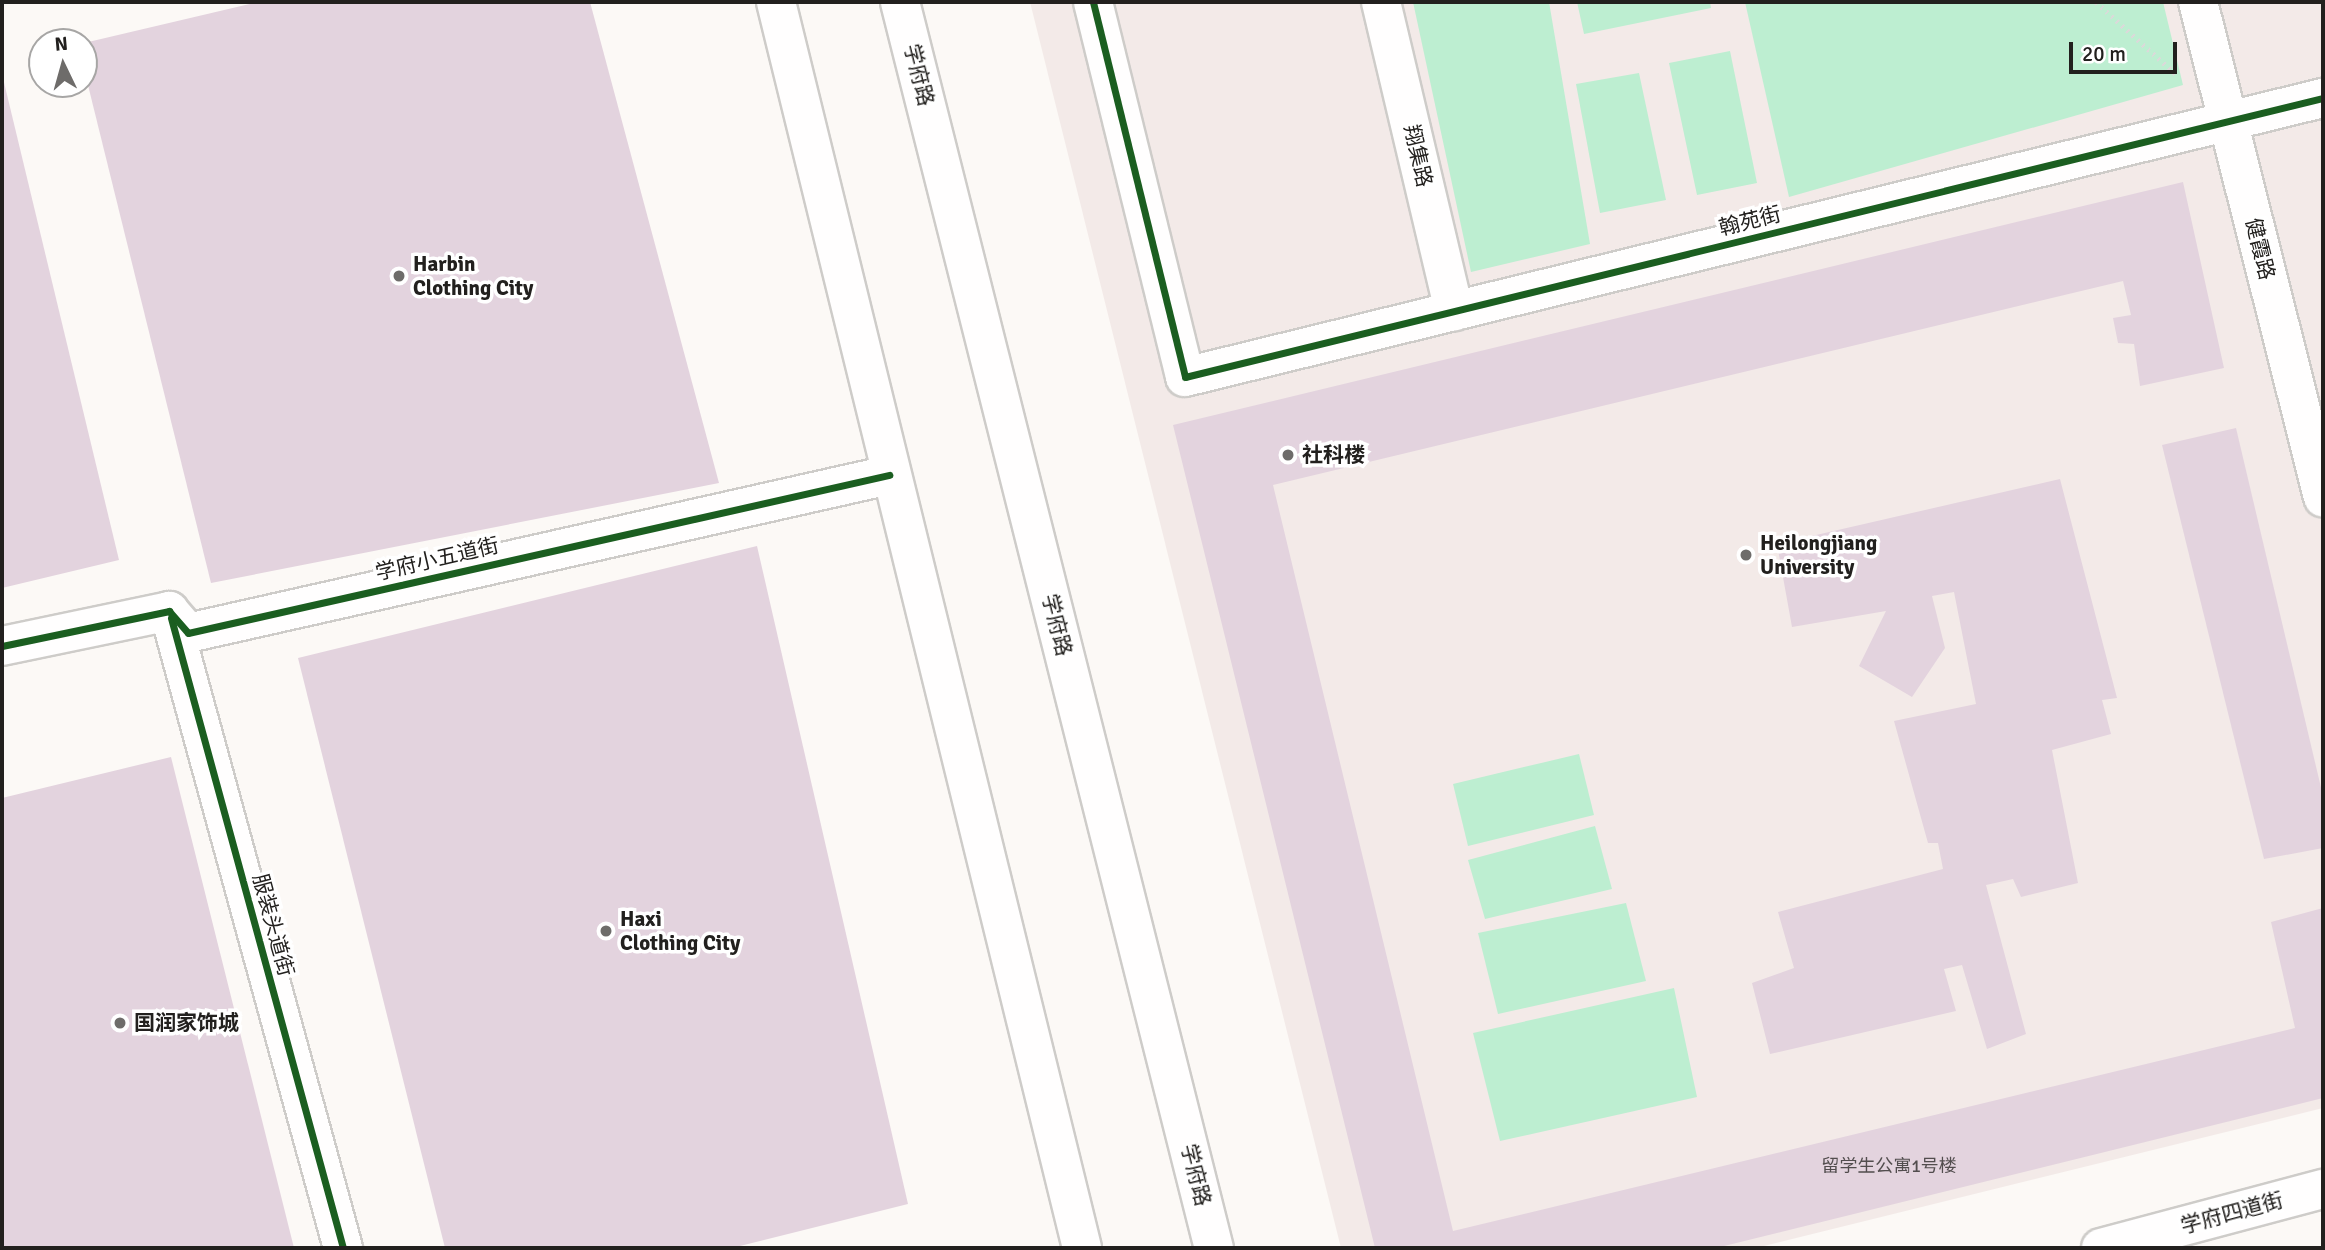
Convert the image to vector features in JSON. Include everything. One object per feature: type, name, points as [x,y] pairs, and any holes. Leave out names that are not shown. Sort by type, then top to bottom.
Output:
[{"type":"main road","points":[[776,2],[889,475],[1082,1248]]},
{"type":"main road","name":"学府路","points":[[900,2],[1214,1248]]},
{"type":"main road","name":"翰苑街","points":[[1093,2],[1185,376],[2323,99]]},
{"type":"main road","name":"翔集路","points":[[1381,2],[1454,311]]},
{"type":"main road","name":"健霞路","points":[[2197,2],[2323,497]]},
{"type":"main road","name":"学府小五道街","points":[[169,611],[188,633],[889,475]]},
{"type":"main road","points":[[2,646],[169,611]]},
{"type":"main road","name":"服装头道街","points":[[169,611],[343,1248]]},
{"type":"main road","name":"学府四道街","points":[[2101,1248],[2323,1189]]},
{"type":"path","points":[[2096,2],[2228,122]]},
{"type":"shaded area","name":"Heilongjiang University","points":[[1030,2],[2323,2],[2323,1108],[1756,1248],[1341,1248]]},
{"type":"green space","points":[[1413,2],[1549,2],[1590,244],[1471,272]]},
{"type":"green space","points":[[1577,2],[1710,2],[1711,8],[1584,34]]},
{"type":"green space","points":[[1745,2],[2163,2],[2183,85],[1789,197]]},
{"type":"green space","points":[[1730,51],[1757,183],[1697,195],[1669,63]]},
{"type":"green space","points":[[1639,73],[1666,200],[1600,213],[1576,84]]},
{"type":"green space","points":[[1579,754],[1594,815],[1468,846],[1453,784]]},
{"type":"green space","points":[[1595,826],[1612,889],[1485,919],[1468,860]]},
{"type":"green space","points":[[1626,903],[1646,981],[1498,1014],[1478,933]]},
{"type":"green space","points":[[1674,988],[1697,1097],[1500,1141],[1473,1033]]},
{"type":"building","name":"Harbin Clothing City","points":[[258,2],[590,2],[719,483],[211,583],[91,98],[98,98],[98,40]]},
{"type":"building","points":[[2,74],[119,560],[2,588]]},
{"type":"building","points":[[2183,182],[2224,368],[2140,386],[2134,344],[2118,343],[2113,318],[2131,315],[2123,281],[1273,485],[1453,1231],[2295,1028],[2271,922],[2323,908],[2323,1098],[1716,1248],[1375,1248],[1173,425]]},
{"type":"building","points":[[2236,428],[2323,796],[2323,848],[2264,859],[2162,445]]},
{"type":"building","points":[[2060,479],[2117,698],[2102,700],[2111,734],[2052,750],[2078,883],[2021,897],[2013,879],[1986,885],[2026,1034],[1987,1049],[1962,965],[1944,969],[1956,1011],[1770,1054],[1752,983],[1794,968],[1778,912],[1943,869],[1938,843],[1928,843],[1894,721],[1976,704],[1954,592],[1932,596],[1945,648],[1912,697],[1859,666],[1886,611],[1792,627],[1777,544]]},
{"type":"building","name":"Haxi Clothing City","points":[[757,546],[908,1204],[732,1248],[445,1248],[298,658]]},
{"type":"building","name":"国润家饰城","points":[[171,757],[294,1248],[2,1248],[2,798]]},
{"type":"cycle path","points":[[1093,2],[1185,377],[2323,98]]},
{"type":"cycle path","points":[[2,646],[169,611],[188,633],[889,475]]},
{"type":"cycle path","points":[[171,618],[343,1248]]},
{"type":"place","name":"Harbin Clothing City","points":[[399,276]]},
{"type":"place","name":"社科楼","points":[[1288,455]]},
{"type":"place","name":"Heilongjiang University","points":[[1746,555]]},
{"type":"place","name":"Haxi Clothing City","points":[[606,931]]},
{"type":"place","name":"国润家饰城","points":[[120,1023]]}]
